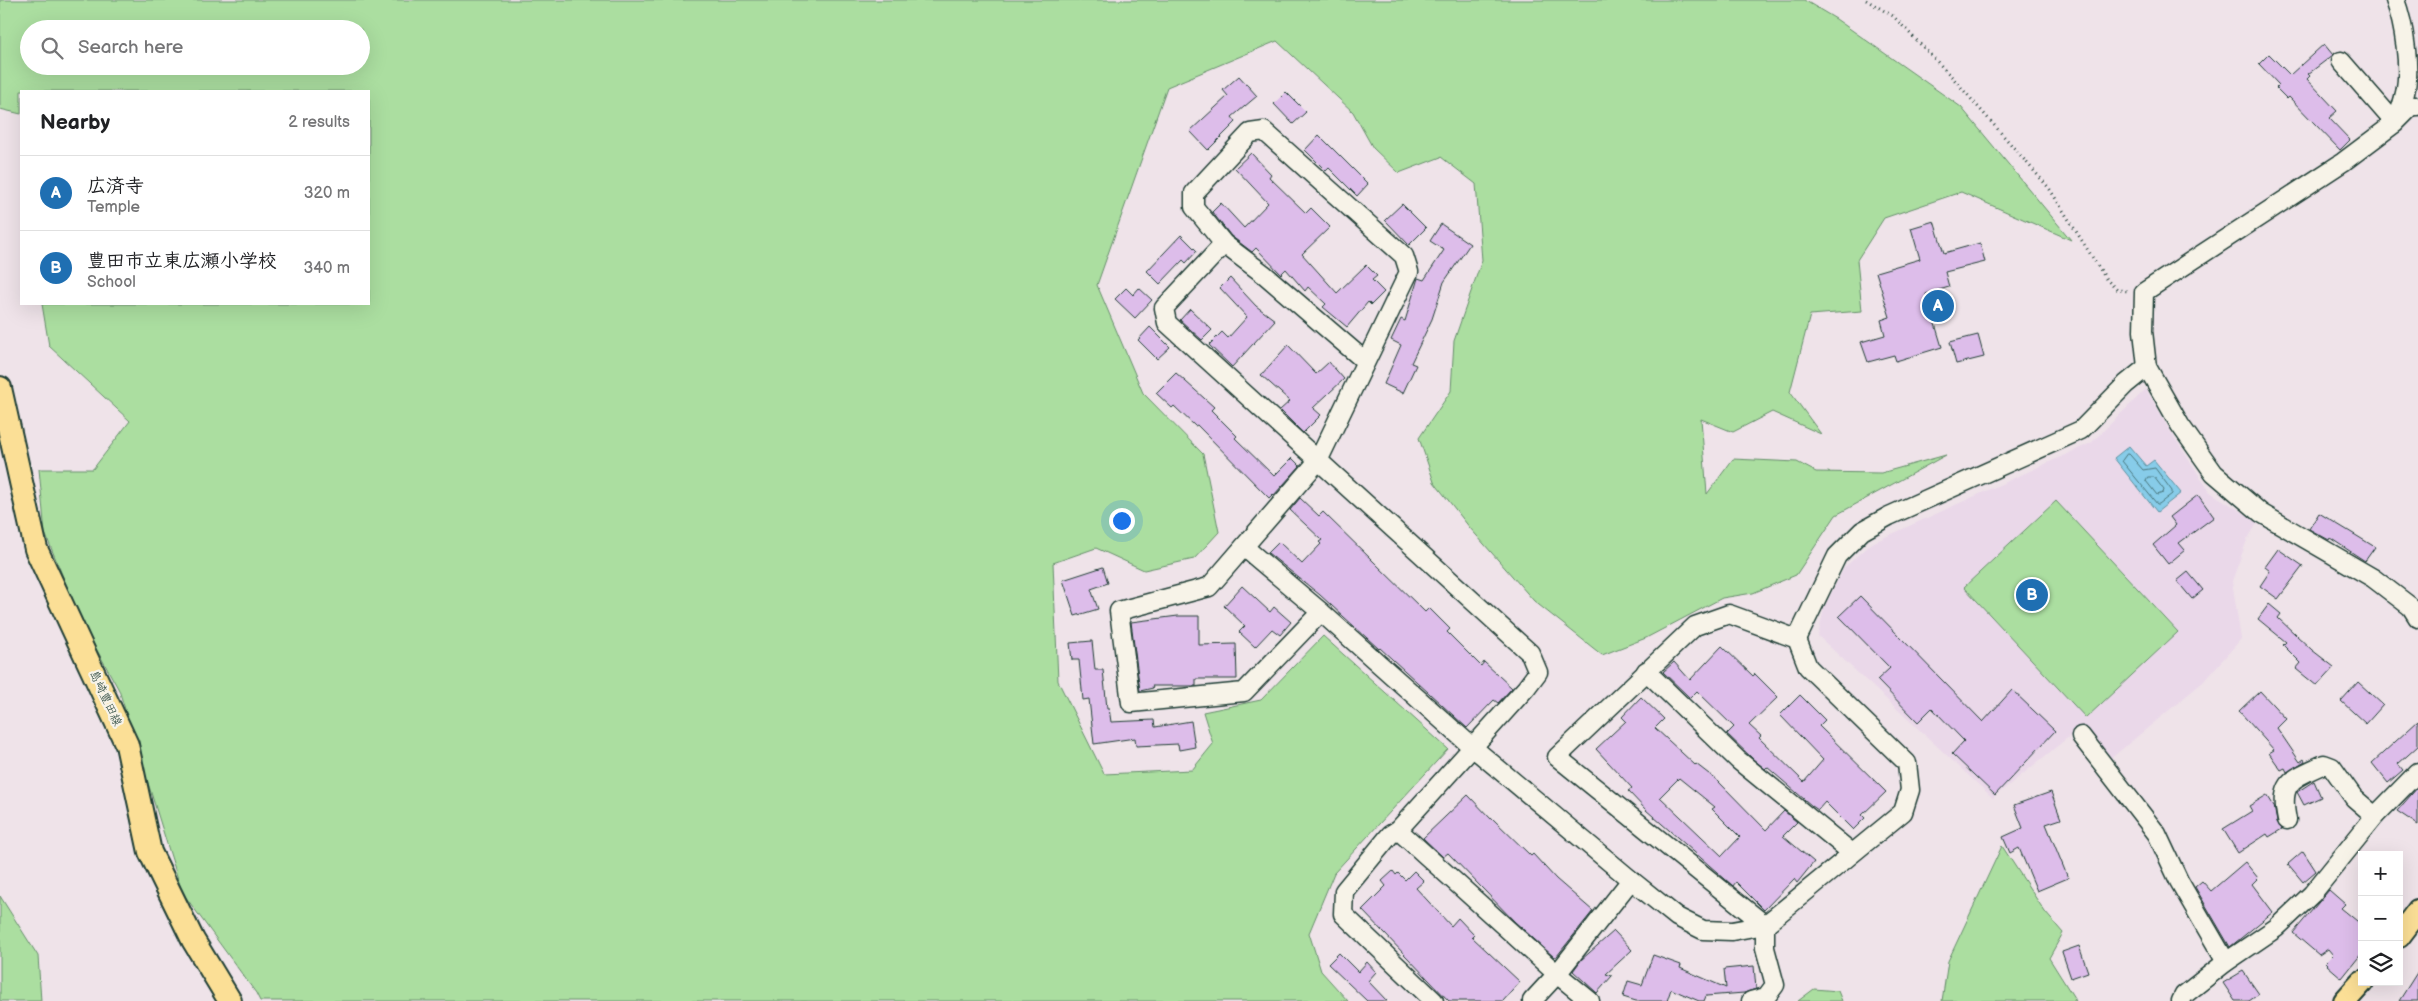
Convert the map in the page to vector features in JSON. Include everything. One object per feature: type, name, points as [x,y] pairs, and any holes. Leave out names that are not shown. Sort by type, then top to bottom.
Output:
[{"type":"main road","name":"島崎豊田線","points":[[0,388],[36,549],[128,745],[150,852],[193,940],[230,1001]]},
{"type":"main road","points":[[2403,931],[2418,911]]},
{"type":"main road","points":[[2345,1001],[2358,986]]},
{"type":"street","points":[[2395,0],[2400,14],[2406,48],[2406,91],[2396,123]]},
{"type":"street","points":[[2340,61],[2396,123]]},
{"type":"street","points":[[2418,106],[2412,106],[2396,123],[2343,162],[2144,292],[2143,331],[2147,367],[2180,425],[2214,473],[2261,513],[2373,578],[2411,607],[2418,618]]},
{"type":"street","points":[[1321,612],[1244,692],[1131,703],[1118,611],[1209,586],[1318,461],[1409,272],[1404,256],[1264,130],[1250,133],[1194,193],[1194,207],[1224,244],[1264,275],[1365,361]]},
{"type":"street","points":[[1224,244],[1164,308],[1167,323],[1530,653],[1538,672],[1526,688],[1471,746],[1398,830],[1390,835],[1344,891],[1343,914],[1434,1001]]},
{"type":"street","points":[[1797,640],[1836,556],[1862,531],[1889,516],[2081,430],[2126,384],[2147,367]]},
{"type":"street","points":[[1244,547],[1321,612],[1471,746],[1631,880],[1677,917],[1703,930],[1732,931],[1765,925],[1903,812],[1910,790],[1907,763],[1808,667],[1797,640],[1729,614],[1695,626],[1557,757],[1765,925]]},
{"type":"street","points":[[1646,671],[1738,760],[1852,853]]},
{"type":"street","points":[[2081,736],[2157,834],[2179,881],[2226,962]]},
{"type":"street","points":[[2287,820],[2284,792],[2290,783],[2324,764],[2332,767],[2354,798],[2375,816]]},
{"type":"street","points":[[2181,1001],[2184,995],[2226,962],[2276,928],[2312,894],[2375,816],[2418,772]]},
{"type":"street","points":[[1398,830],[1557,974],[1590,1001]]},
{"type":"street","points":[[1532,1001],[1557,974],[1631,880]]},
{"type":"street","points":[[1751,1001],[1766,997],[1774,984],[1765,948],[1765,925]]},
{"type":"path","points":[[1866,0],[1893,16],[1952,77],[2048,188],[2111,285],[2117,290],[2144,292]]},
{"type":"shaded area","points":[[2146,389],[2167,426],[2210,492],[2258,522],[2247,540],[2232,581],[2241,639],[2203,682],[2109,760],[2081,727],[1993,798],[1818,636],[1824,608],[1844,568],[1870,544],[2091,443]]},
{"type":"green space","points":[[0,0],[1804,0],[1836,19],[1961,107],[2071,240],[1961,192],[1884,218],[1857,260],[1862,311],[1810,315],[1790,392],[1821,434],[1772,412],[1733,432],[1701,419],[1707,494],[1733,459],[1797,462],[1816,472],[1881,473],[1946,455],[1836,515],[1796,575],[1753,593],[1722,598],[1646,638],[1602,655],[1534,601],[1470,528],[1434,482],[1419,438],[1451,391],[1454,341],[1482,260],[1476,184],[1441,157],[1399,173],[1373,148],[1353,112],[1277,41],[1167,87],[1097,285],[1143,393],[1203,454],[1219,532],[1194,559],[1144,570],[1096,548],[1053,563],[1058,681],[1104,774],[1192,770],[1213,744],[1203,712],[1261,700],[1323,636],[1448,749],[1334,873],[1309,933],[1321,971],[1348,1001],[260,1001],[182,892],[119,690],[82,623],[45,533],[39,469],[93,469],[130,421],[49,346],[42,305],[370,305],[370,90],[20,90],[20,114],[0,109]]},
{"type":"green space","points":[[2056,501],[2178,632],[2086,718],[1964,587]]},
{"type":"green space","points":[[2002,846],[2045,912],[2063,933],[2049,958],[2076,1001],[1942,1001],[1948,961]]},
{"type":"green space","points":[[0,896],[38,956],[41,1001],[0,1001]]},
{"type":"green space","points":[[1814,989],[1838,991],[1842,1001],[1798,1001]]},
{"type":"water","points":[[2129,446],[2146,466],[2154,460],[2181,493],[2157,512],[2114,458]]},
{"type":"building","points":[[2324,44],[2333,55],[2308,74],[2310,76],[2307,79],[2337,111],[2329,118],[2350,140],[2340,150],[2289,97],[2287,99],[2276,88],[2279,85],[2259,64],[2269,54],[2290,75]]},
{"type":"building","points":[[1239,76],[1257,96],[1232,117],[1236,122],[1208,150],[1190,131],[1228,96],[1223,90]]},
{"type":"building","points":[[1286,92],[1306,112],[1293,124],[1274,104]]},
{"type":"building","points":[[1319,135],[1368,184],[1357,196],[1329,168],[1326,171],[1305,150]]},
{"type":"building","points":[[1251,153],[1271,174],[1269,177],[1306,213],[1311,208],[1330,227],[1302,254],[1337,293],[1366,265],[1377,276],[1372,280],[1384,292],[1371,305],[1368,302],[1347,327],[1323,307],[1326,304],[1308,287],[1305,291],[1286,269],[1281,274],[1256,248],[1252,252],[1231,236],[1212,212],[1221,203],[1244,228],[1268,203],[1235,168]]},
{"type":"building","points":[[1402,204],[1426,228],[1409,245],[1385,220]]},
{"type":"building","points":[[1934,221],[1944,253],[1980,243],[1985,262],[1945,272],[1949,287],[1926,294],[1942,347],[1896,361],[1894,355],[1868,362],[1861,342],[1885,335],[1881,320],[1890,317],[1876,272],[1920,259],[1911,228]]},
{"type":"building","points":[[1441,224],[1470,244],[1444,282],[1432,319],[1411,363],[1416,365],[1403,393],[1384,384],[1401,345],[1391,340],[1401,319],[1405,321],[1418,278],[1424,280],[1444,250],[1430,241]]},
{"type":"building","points":[[1181,235],[1197,251],[1186,263],[1183,260],[1160,284],[1147,271]]},
{"type":"building","points":[[1230,278],[1256,306],[1275,320],[1232,367],[1209,345],[1222,332],[1228,338],[1247,317],[1220,288]]},
{"type":"building","points":[[1126,288],[1133,295],[1139,288],[1152,300],[1135,318],[1115,299]]},
{"type":"building","points":[[1190,309],[1212,330],[1202,340],[1180,320]]},
{"type":"building","points":[[1150,327],[1170,347],[1157,359],[1138,340]]},
{"type":"building","points":[[1978,335],[1984,357],[1956,364],[1950,342]]},
{"type":"building","points":[[1288,345],[1316,374],[1329,362],[1344,379],[1313,408],[1321,415],[1303,433],[1280,410],[1290,401],[1261,375]]},
{"type":"building","points":[[1176,373],[1214,407],[1211,410],[1237,436],[1235,438],[1274,476],[1292,458],[1300,466],[1274,495],[1269,498],[1197,425],[1195,426],[1174,406],[1172,408],[1156,393]]},
{"type":"building","points":[[2198,495],[2214,517],[2179,543],[2185,550],[2168,564],[2153,545],[2176,525],[2170,517]]},
{"type":"building","points":[[1300,498],[1319,516],[1323,512],[1425,612],[1429,608],[1450,629],[1447,632],[1481,666],[1484,662],[1512,688],[1498,703],[1494,700],[1467,728],[1320,595],[1268,553],[1279,542],[1302,564],[1321,544],[1319,542],[1322,540],[1290,510]]},
{"type":"building","points":[[2319,513],[2375,547],[2365,561],[2330,538],[2329,540],[2309,529]]},
{"type":"building","points":[[2278,549],[2303,566],[2278,599],[2260,586],[2270,571],[2265,567]]},
{"type":"building","points":[[1103,567],[1108,583],[1091,589],[1098,609],[1075,616],[1063,580]]},
{"type":"building","points":[[2188,572],[2203,590],[2192,599],[2177,581]]},
{"type":"building","points":[[1242,586],[1270,612],[1274,607],[1291,622],[1280,635],[1272,629],[1255,647],[1239,632],[1245,626],[1224,606]]},
{"type":"building","points":[[1860,596],[1983,722],[2012,690],[2055,731],[1995,795],[1952,754],[1964,741],[1932,708],[1918,722],[1877,680],[1890,668],[1839,616]]},
{"type":"building","points":[[2269,604],[2281,614],[2278,618],[2312,650],[2334,667],[2317,686],[2296,669],[2301,663],[2283,645],[2286,642],[2258,619]]},
{"type":"building","points":[[1178,616],[1199,616],[1199,645],[1236,644],[1237,679],[1196,679],[1196,686],[1152,686],[1153,688],[1140,691],[1131,622]]},
{"type":"building","points":[[1092,641],[1095,670],[1103,670],[1107,708],[1109,708],[1111,722],[1154,720],[1155,727],[1191,721],[1195,747],[1179,750],[1178,744],[1136,746],[1135,738],[1094,744],[1089,699],[1083,700],[1079,660],[1072,660],[1070,643]]},
{"type":"building","points":[[1722,646],[1753,676],[1755,674],[1778,697],[1749,725],[1761,736],[1759,738],[1804,782],[1823,760],[1780,715],[1800,695],[1825,720],[1819,726],[1886,792],[1862,815],[1865,818],[1853,830],[1825,802],[1818,810],[1767,767],[1765,769],[1727,734],[1734,727],[1697,691],[1690,698],[1663,672],[1674,662],[1690,680]]},
{"type":"building","points":[[2358,682],[2383,705],[2366,724],[2341,701]]},
{"type":"building","points":[[2260,691],[2286,719],[2277,728],[2300,762],[2304,759],[2305,761],[2287,772],[2285,768],[2281,770],[2269,753],[2274,750],[2239,711]]},
{"type":"building","points":[[1641,697],[1664,719],[1655,728],[1695,765],[1718,781],[1766,830],[1784,811],[1797,822],[1783,836],[1814,862],[1797,883],[1794,879],[1764,910],[1736,882],[1733,886],[1646,810],[1628,791],[1632,788],[1596,749],[1626,721],[1622,717]],"holes":[[[1679,778],[1715,807],[1712,809],[1740,837],[1722,856],[1660,797]]]},
{"type":"building","points":[[2418,721],[2418,746],[2398,764],[2403,770],[2388,783],[2372,763]]},
{"type":"building","points":[[2314,781],[2321,797],[2304,805],[2297,792]]},
{"type":"building","points":[[2418,787],[2418,825],[2397,811]]},
{"type":"building","points":[[2051,792],[2061,819],[2046,824],[2068,878],[2037,891],[2019,848],[2010,853],[2003,837],[2023,828],[2014,805]]},
{"type":"building","points":[[1468,795],[1492,820],[1531,856],[1533,854],[1556,879],[1593,911],[1557,956],[1554,957],[1515,922],[1448,853],[1443,857],[1423,838]]},
{"type":"building","points":[[2267,795],[2274,806],[2277,822],[2282,829],[2269,837],[2267,834],[2238,853],[2223,829],[2252,811],[2249,806]]},
{"type":"building","points":[[2303,851],[2316,871],[2303,882],[2288,864]]},
{"type":"building","points":[[2245,862],[2258,878],[2252,884],[2273,912],[2230,947],[2195,887],[2202,881],[2211,891]]},
{"type":"building","points":[[1393,871],[1405,880],[1414,871],[1424,881],[1416,888],[1451,926],[1458,918],[1474,935],[1472,937],[1520,982],[1503,1001],[1449,1001],[1362,910],[1386,886],[1382,881]]},
{"type":"building","points":[[2329,890],[2345,904],[2341,908],[2358,922],[2358,958],[2342,978],[2327,965],[2326,962],[2333,955],[2328,949],[2319,955],[2293,933]]},
{"type":"building","points":[[1614,931],[1632,950],[1606,974],[1612,976],[1597,993],[1573,971],[1581,960]]},
{"type":"building","points":[[2079,946],[2088,972],[2071,978],[2062,952]]},
{"type":"building","points":[[1339,953],[1358,972],[1367,962],[1376,972],[1368,981],[1387,1001],[1367,1001],[1328,964]]},
{"type":"building","points":[[1653,955],[1681,965],[1680,968],[1726,988],[1724,969],[1754,966],[1756,989],[1744,993],[1706,996],[1704,1001],[1699,1001],[1671,989],[1667,1001],[1636,1001],[1623,997],[1628,981],[1642,985]]},
{"type":"building","points":[[2243,971],[2259,994],[2249,1001],[2235,1001],[2223,983]]},
{"type":"building","points":[[2418,971],[2418,1001],[2399,1001]]},
{"type":"place","name":"広済寺","points":[[1938,306]]},
{"type":"place","name":"豊田市立東広瀬小学校","points":[[2032,595]]}]
